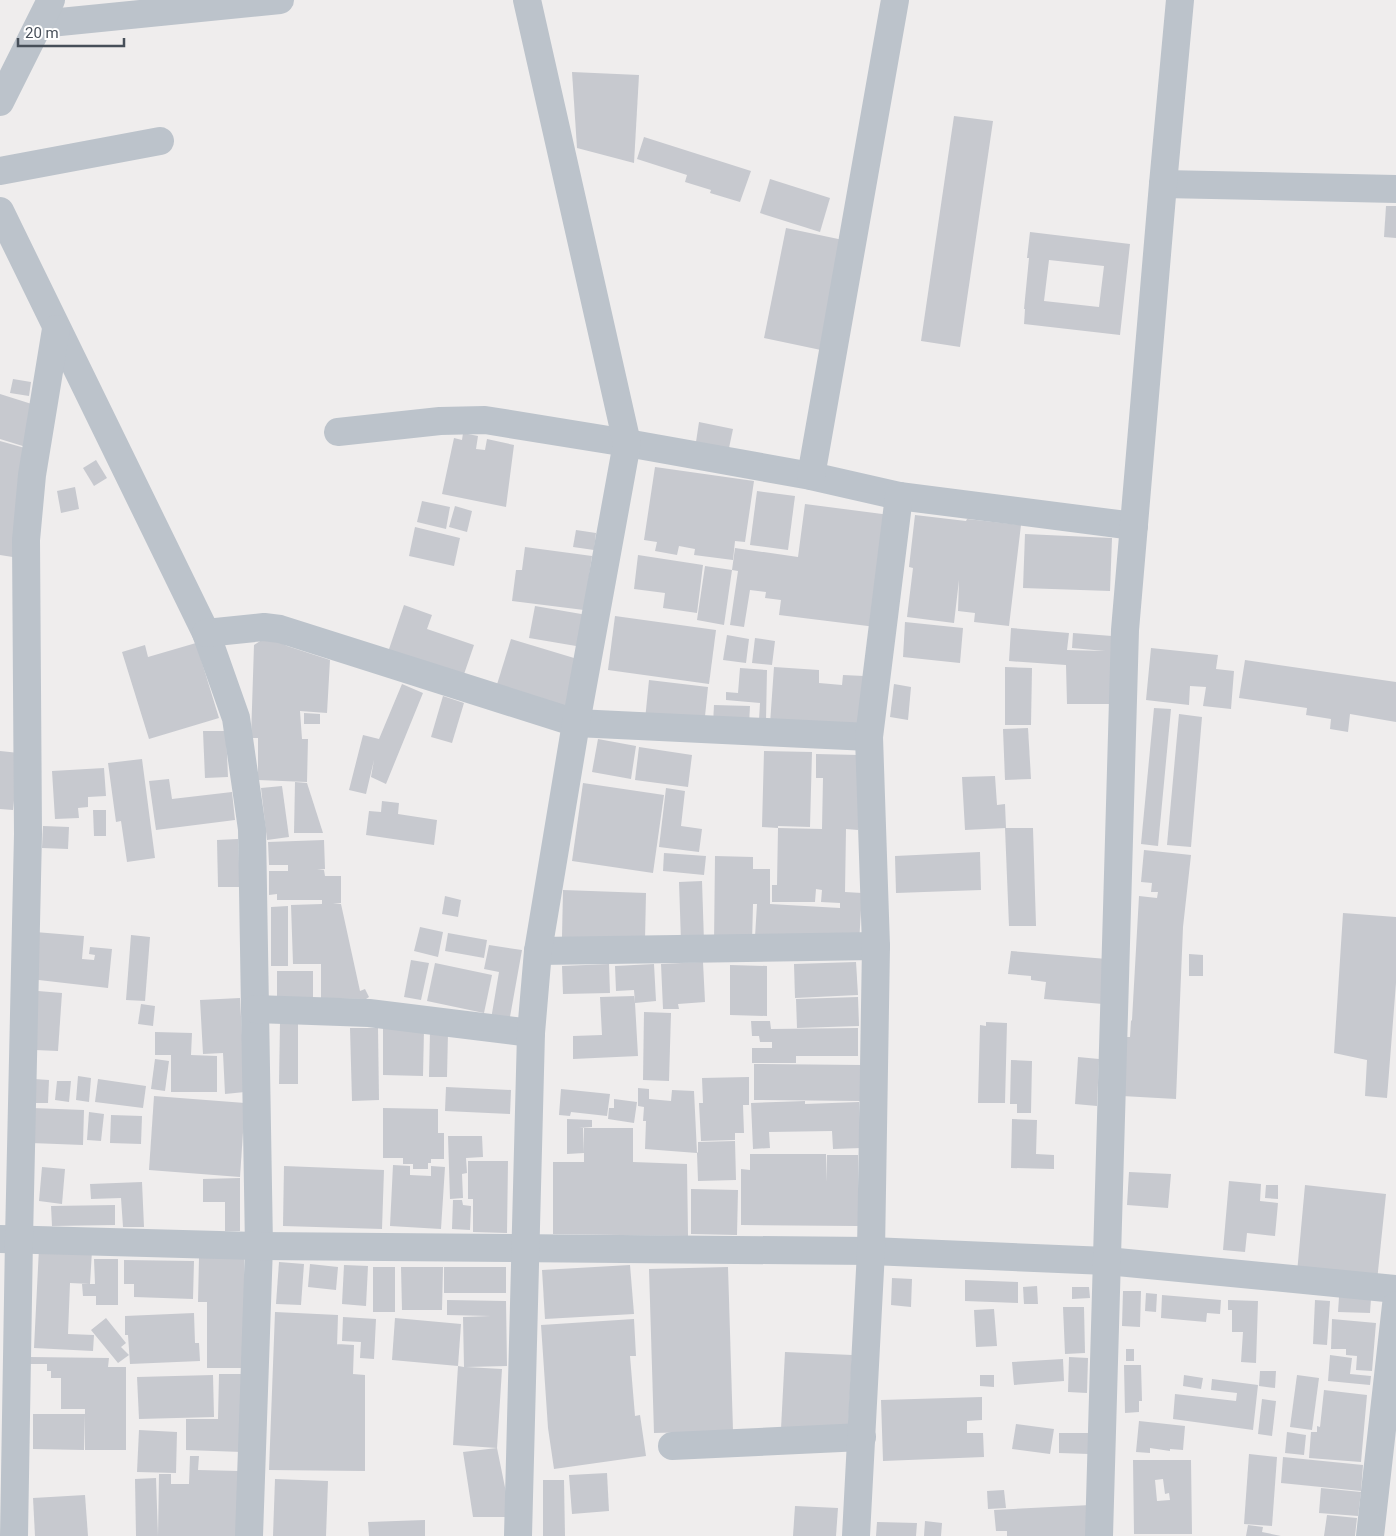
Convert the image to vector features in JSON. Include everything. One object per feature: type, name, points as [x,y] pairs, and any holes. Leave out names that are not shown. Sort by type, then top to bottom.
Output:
[{"type":"street","points":[[0,102],[51,0]]},
{"type":"street","points":[[40,24],[280,0]]},
{"type":"street","points":[[518,1536],[531,1033],[538,951],[576,723],[627,443],[527,0]]},
{"type":"street","points":[[811,476],[894,0]]},
{"type":"street","points":[[1099,1536],[1125,630],[1180,0]]},
{"type":"street","points":[[0,171],[160,140]]},
{"type":"street","points":[[1163,184],[1396,189]]},
{"type":"street","points":[[0,211],[206,633],[236,718],[252,830],[259,1246],[249,1536]]},
{"type":"street","points":[[14,1536],[9,1239],[28,834],[26,540],[32,475],[56,328]]},
{"type":"street","points":[[338,432],[440,421],[485,420],[811,476],[899,496],[1134,526]]},
{"type":"street","points":[[856,1536],[871,1251],[876,946],[869,737],[899,496]]},
{"type":"street","points":[[206,633],[264,627],[280,629],[576,723],[869,737]]},
{"type":"street","points":[[538,951],[876,946]]},
{"type":"street","points":[[255,1009],[369,1013],[531,1033]]},
{"type":"street","points":[[9,1239],[259,1246],[871,1251],[1107,1261],[1396,1289]]},
{"type":"street","points":[[1370,1536],[1396,1305]]},
{"type":"street","points":[[672,1446],[862,1437]]},
{"type":"building","points":[[572,72],[639,75],[634,163],[577,148]]},
{"type":"building","points":[[954,116],[993,121],[960,347],[921,341]]},
{"type":"building","points":[[644,137],[751,171],[740,202],[710,193],[711,190],[685,182],[687,175],[637,159]]},
{"type":"building","points":[[770,179],[830,198],[820,232],[760,213]]},
{"type":"building","points":[[1386,206],[1396,206],[1396,238],[1384,237]]},
{"type":"building","points":[[786,228],[843,240],[821,350],[764,338]]},
{"type":"building","points":[[1030,232],[1130,244],[1120,335],[1024,324],[1029,258],[1027,258]],"holes":[[[1049,260],[1104,266],[1099,307],[1044,301]]]},
{"type":"building","points":[[13,379],[31,382],[29,396],[10,393]]},
{"type":"building","points":[[0,394],[38,406],[26,447],[0,439]]},
{"type":"building","points":[[699,422],[733,429],[729,448],[696,442]]},
{"type":"building","points":[[463,433],[478,436],[476,449],[485,450],[487,439],[514,445],[506,507],[442,494],[454,438],[462,440]]},
{"type":"building","points":[[0,441],[32,450],[19,558],[0,555]]},
{"type":"building","points":[[96,460],[107,478],[94,486],[83,468]]},
{"type":"building","points":[[655,467],[754,481],[745,542],[735,541],[733,560],[694,555],[695,549],[679,546],[677,555],[655,551],[657,542],[644,540]]},
{"type":"building","points":[[75,487],[79,509],[61,513],[57,491]]},
{"type":"building","points":[[757,491],[795,496],[788,550],[750,545]]},
{"type":"building","points":[[422,501],[450,507],[446,529],[417,522]]},
{"type":"building","points":[[805,504],[890,515],[876,627],[779,615],[781,600],[765,598],[766,592],[750,590],[744,627],[730,625],[738,571],[732,570],[735,548],[798,557]]},
{"type":"building","points":[[455,506],[472,511],[467,532],[449,527]]},
{"type":"building","points":[[915,515],[1021,525],[1009,626],[974,622],[975,613],[958,611],[959,580],[954,623],[907,617],[913,568],[909,567]]},
{"type":"building","points":[[415,527],[460,538],[454,566],[409,556]]},
{"type":"building","points":[[576,530],[596,533],[594,550],[573,547]]},
{"type":"building","points":[[1025,534],[1112,538],[1110,591],[1023,588]]},
{"type":"building","points":[[525,547],[592,556],[584,610],[512,601],[516,570],[522,570]]},
{"type":"building","points":[[638,555],[703,565],[697,613],[663,608],[665,593],[634,589]]},
{"type":"building","points":[[705,566],[732,570],[724,625],[697,620]]},
{"type":"building","points":[[404,605],[432,615],[427,629],[474,645],[462,680],[387,655]]},
{"type":"building","points":[[535,606],[587,615],[582,647],[529,638]]},
{"type":"building","points":[[615,616],[716,630],[709,684],[608,670]]},
{"type":"building","points":[[905,622],[963,628],[960,663],[903,657]]},
{"type":"building","points":[[1011,628],[1069,633],[1067,650],[1105,651],[1072,648],[1073,633],[1112,636],[1110,704],[1067,704],[1066,665],[1009,661]]},
{"type":"building","points":[[727,635],[749,639],[746,663],[723,660]]},
{"type":"building","points":[[268,636],[287,646],[330,660],[327,713],[300,711],[302,739],[308,739],[307,782],[258,780],[258,738],[251,738],[254,645]]},
{"type":"building","points":[[755,638],[775,641],[772,665],[752,663]]},
{"type":"building","points":[[511,639],[584,661],[568,713],[495,691]]},
{"type":"building","points":[[196,643],[219,718],[149,739],[122,652],[145,645],[148,657]]},
{"type":"building","points":[[1151,648],[1218,655],[1216,669],[1234,671],[1231,709],[1203,706],[1206,687],[1190,686],[1189,705],[1146,700]]},
{"type":"building","points":[[1245,660],[1396,682],[1396,722],[1350,714],[1348,732],[1330,729],[1331,719],[1306,715],[1307,708],[1239,698]]},
{"type":"building","points":[[774,667],[819,670],[819,683],[842,685],[843,675],[864,676],[860,731],[770,724]]},
{"type":"building","points":[[1005,667],[1032,668],[1031,725],[1005,725]]},
{"type":"building","points":[[740,668],[767,670],[766,720],[759,720],[760,703],[726,700],[726,692],[738,693]]},
{"type":"building","points":[[649,680],[708,687],[704,726],[645,720]]},
{"type":"building","points":[[402,684],[423,693],[386,784],[371,777],[374,760],[366,794],[349,790],[363,735],[379,739]]},
{"type":"building","points":[[894,684],[911,687],[908,720],[890,717]]},
{"type":"building","points":[[443,696],[464,703],[452,743],[431,737]]},
{"type":"building","points":[[714,705],[750,706],[749,725],[713,724]]},
{"type":"building","points":[[1154,708],[1171,709],[1158,846],[1141,844]]},
{"type":"building","points":[[304,713],[320,714],[320,724],[304,724]]},
{"type":"building","points":[[1179,714],[1202,717],[1191,847],[1167,845]]},
{"type":"building","points":[[1028,728],[1031,779],[1005,780],[1003,729]]},
{"type":"building","points":[[203,731],[226,731],[228,777],[205,778]]},
{"type":"building","points":[[598,739],[636,746],[631,779],[592,772]]},
{"type":"building","points":[[639,747],[692,755],[688,787],[635,780]]},
{"type":"building","points":[[0,751],[19,753],[13,810],[0,809]]},
{"type":"building","points":[[764,751],[812,752],[810,827],[762,827]]},
{"type":"building","points":[[816,754],[859,755],[858,830],[846,829],[845,892],[862,893],[859,944],[755,937],[757,904],[753,904],[752,943],[714,943],[715,856],[753,857],[753,869],[770,869],[770,904],[840,908],[840,903],[821,902],[822,890],[816,889],[815,902],[772,902],[772,885],[777,885],[778,828],[822,829],[823,778],[816,778]]},
{"type":"building","points":[[142,759],[155,858],[127,862],[121,821],[116,822],[108,763]]},
{"type":"building","points":[[104,768],[106,796],[88,797],[88,807],[78,808],[79,818],[55,819],[52,771]]},
{"type":"building","points":[[995,776],[997,805],[1005,804],[1006,828],[965,830],[962,777]]},
{"type":"building","points":[[169,779],[172,799],[232,792],[235,820],[156,830],[149,781]]},
{"type":"building","points":[[295,782],[307,783],[323,833],[294,833]]},
{"type":"building","points":[[583,783],[664,795],[653,873],[572,861]]},
{"type":"building","points":[[282,786],[289,837],[267,840],[261,788]]},
{"type":"building","points":[[666,788],[685,791],[681,826],[702,829],[699,852],[659,847]]},
{"type":"building","points":[[382,801],[399,803],[398,814],[437,820],[434,845],[366,835],[369,811],[381,812]]},
{"type":"building","points":[[93,810],[106,810],[106,836],[94,836]]},
{"type":"building","points":[[43,826],[69,827],[68,849],[42,848]]},
{"type":"building","points":[[1005,828],[1033,828],[1036,926],[1009,926]]},
{"type":"building","points":[[238,839],[240,887],[218,887],[217,840]]},
{"type":"building","points":[[324,840],[325,869],[317,870],[324,870],[325,876],[341,876],[341,903],[333,904],[341,904],[360,991],[365,989],[369,997],[366,999],[321,998],[321,964],[293,964],[291,905],[322,904],[322,900],[277,900],[277,894],[269,895],[269,871],[288,871],[288,865],[269,865],[268,842]]},
{"type":"building","points":[[1144,850],[1191,855],[1183,927],[1176,1099],[1122,1096],[1125,1037],[1130,1037],[1132,1020],[1139,896],[1157,898],[1158,892],[1151,892],[1152,883],[1141,882]]},
{"type":"building","points":[[980,852],[981,890],[896,893],[895,856]]},
{"type":"building","points":[[664,853],[706,856],[704,875],[663,871]]},
{"type":"building","points":[[702,881],[704,942],[681,942],[679,882]]},
{"type":"building","points":[[563,890],[646,893],[645,940],[562,937]]},
{"type":"building","points":[[445,896],[461,900],[458,917],[442,914]]},
{"type":"building","points":[[288,906],[288,966],[271,966],[271,907]]},
{"type":"building","points":[[1343,913],[1396,917],[1396,983],[1387,1098],[1365,1096],[1367,1060],[1334,1053]]},
{"type":"building","points":[[420,927],[443,932],[438,957],[414,951]]},
{"type":"building","points":[[35,932],[84,936],[82,959],[94,960],[95,955],[89,954],[90,947],[112,949],[108,988],[30,979]]},
{"type":"building","points":[[448,933],[487,940],[484,958],[445,951]]},
{"type":"building","points":[[131,935],[150,937],[145,1001],[126,1000]]},
{"type":"building","points":[[489,945],[522,950],[508,1028],[490,1025],[499,972],[484,969]]},
{"type":"building","points":[[1011,951],[1107,959],[1103,1004],[1044,999],[1046,982],[1031,980],[1031,976],[1008,974]]},
{"type":"building","points":[[1189,954],[1203,955],[1203,976],[1189,976]]},
{"type":"building","points":[[411,960],[429,963],[421,1000],[404,997]]},
{"type":"building","points":[[703,962],[705,1002],[678,1004],[679,1009],[663,1009],[661,964]]},
{"type":"building","points":[[856,962],[858,995],[795,998],[794,964]]},
{"type":"building","points":[[435,963],[492,975],[484,1013],[427,1001]]},
{"type":"building","points":[[609,964],[610,993],[563,994],[562,966]]},
{"type":"building","points":[[654,964],[656,1001],[635,1003],[634,990],[616,991],[615,966]]},
{"type":"building","points":[[730,965],[767,966],[767,1016],[730,1015]]},
{"type":"building","points":[[277,971],[313,971],[313,998],[277,999]]},
{"type":"building","points":[[38,991],[62,993],[58,1051],[35,1050]]},
{"type":"building","points":[[634,996],[638,1056],[573,1059],[573,1036],[602,1035],[600,997]]},
{"type":"building","points":[[858,997],[859,1026],[797,1028],[796,999]]},
{"type":"building","points":[[240,998],[245,1092],[225,1094],[223,1053],[203,1054],[200,1000]]},
{"type":"building","points":[[141,1004],[155,1006],[153,1026],[138,1024]]},
{"type":"building","points":[[644,1012],[671,1013],[669,1081],[643,1080]]},
{"type":"building","points":[[751,1021],[770,1021],[771,1029],[858,1028],[858,1056],[796,1056],[796,1063],[752,1063],[752,1048],[772,1048],[772,1042],[760,1042],[759,1036],[752,1036]]},
{"type":"building","points":[[280,1022],[298,1023],[298,1084],[279,1084]]},
{"type":"building","points":[[986,1022],[1007,1023],[1005,1103],[978,1103],[980,1025],[986,1026]]},
{"type":"building","points":[[383,1027],[424,1029],[423,1076],[383,1075]]},
{"type":"building","points":[[350,1028],[378,1028],[379,1100],[352,1101]]},
{"type":"building","points":[[430,1031],[448,1032],[447,1077],[429,1077]]},
{"type":"building","points":[[155,1032],[192,1033],[191,1055],[217,1056],[217,1092],[171,1092],[171,1055],[155,1055]]},
{"type":"building","points":[[1078,1057],[1099,1059],[1097,1106],[1075,1104]]},
{"type":"building","points":[[155,1059],[169,1061],[165,1091],[151,1089]]},
{"type":"building","points":[[1011,1060],[1032,1061],[1031,1113],[1017,1113],[1017,1104],[1010,1104]]},
{"type":"building","points":[[754,1064],[862,1065],[862,1101],[754,1100]]},
{"type":"building","points":[[78,1076],[91,1078],[89,1102],[76,1100]]},
{"type":"building","points":[[749,1077],[749,1105],[743,1105],[744,1133],[735,1133],[735,1140],[701,1141],[699,1103],[703,1103],[702,1078]]},
{"type":"building","points":[[34,1079],[49,1080],[48,1103],[33,1103]]},
{"type":"building","points":[[98,1079],[146,1086],[143,1108],[95,1102]]},
{"type":"building","points":[[57,1081],[71,1081],[69,1102],[55,1100]]},
{"type":"building","points":[[446,1087],[511,1090],[510,1114],[445,1111]]},
{"type":"building","points":[[638,1088],[649,1089],[649,1099],[671,1101],[672,1090],[694,1091],[697,1153],[645,1149],[646,1121],[643,1121],[644,1107],[638,1106]]},
{"type":"building","points":[[561,1089],[610,1094],[607,1116],[571,1112],[570,1116],[559,1115]]},
{"type":"building","points":[[154,1096],[245,1103],[240,1177],[149,1170]]},
{"type":"building","points":[[614,1099],[637,1102],[634,1123],[608,1119],[609,1108],[614,1108]]},
{"type":"building","points":[[805,1101],[805,1104],[859,1102],[861,1148],[833,1149],[832,1131],[769,1132],[770,1148],[753,1149],[751,1103]]},
{"type":"building","points":[[32,1108],[84,1110],[83,1145],[31,1143]]},
{"type":"building","points":[[383,1108],[438,1109],[438,1133],[444,1133],[444,1159],[431,1159],[431,1163],[428,1163],[428,1169],[413,1169],[413,1164],[403,1164],[403,1158],[383,1158]]},
{"type":"building","points":[[89,1112],[104,1114],[101,1141],[87,1140]]},
{"type":"building","points":[[111,1115],[142,1116],[141,1144],[110,1143]]},
{"type":"building","points":[[567,1119],[592,1120],[592,1127],[579,1128],[583,1128],[584,1153],[567,1154]]},
{"type":"building","points":[[1012,1119],[1037,1120],[1036,1154],[1054,1155],[1054,1169],[1011,1168]]},
{"type":"building","points":[[584,1128],[633,1128],[633,1162],[687,1164],[688,1236],[553,1234],[553,1162],[584,1162]]},
{"type":"building","points":[[448,1136],[482,1136],[483,1157],[466,1158],[467,1173],[462,1174],[463,1198],[450,1199]]},
{"type":"building","points":[[735,1141],[736,1180],[698,1181],[698,1142]]},
{"type":"building","points":[[750,1154],[826,1154],[826,1182],[827,1155],[858,1155],[858,1226],[741,1225],[741,1169],[750,1170]]},
{"type":"building","points":[[468,1161],[508,1161],[507,1233],[473,1232],[473,1199],[468,1199]]},
{"type":"building","points":[[393,1165],[410,1166],[410,1175],[431,1176],[431,1166],[445,1167],[441,1229],[390,1226]]},
{"type":"building","points":[[284,1166],[384,1170],[382,1229],[283,1226]]},
{"type":"building","points":[[42,1167],[65,1169],[62,1204],[39,1201]]},
{"type":"building","points":[[1129,1172],[1171,1174],[1168,1208],[1127,1205]]},
{"type":"building","points":[[240,1178],[240,1231],[225,1231],[225,1202],[203,1202],[203,1179]]},
{"type":"building","points":[[1229,1181],[1261,1184],[1260,1201],[1278,1203],[1275,1236],[1247,1233],[1245,1252],[1223,1250]]},
{"type":"building","points":[[142,1182],[144,1227],[123,1227],[121,1198],[91,1199],[90,1184]]},
{"type":"building","points":[[1266,1185],[1278,1185],[1278,1199],[1265,1198]]},
{"type":"building","points":[[1305,1185],[1386,1194],[1377,1281],[1297,1273]]},
{"type":"building","points":[[691,1189],[738,1190],[737,1235],[691,1234]]},
{"type":"building","points":[[453,1200],[462,1200],[463,1205],[471,1206],[470,1230],[452,1229]]},
{"type":"building","points":[[115,1205],[115,1225],[52,1226],[51,1206]]},
{"type":"building","points":[[39,1248],[92,1251],[90,1284],[70,1283],[68,1334],[94,1335],[93,1351],[34,1348]]},
{"type":"building","points":[[199,1258],[244,1258],[244,1368],[207,1368],[207,1302],[198,1302]]},
{"type":"building","points":[[94,1259],[118,1259],[118,1305],[96,1305],[96,1296],[83,1296],[82,1284],[95,1284]]},
{"type":"building","points":[[124,1260],[194,1261],[193,1299],[134,1297],[134,1284],[124,1284]]},
{"type":"building","points":[[279,1262],[304,1264],[301,1305],[276,1304]]},
{"type":"building","points":[[310,1264],[338,1267],[336,1290],[308,1287]]},
{"type":"building","points":[[344,1265],[368,1266],[366,1306],[342,1304]]},
{"type":"building","points":[[630,1265],[634,1314],[545,1319],[542,1270]]},
{"type":"building","points":[[373,1267],[395,1267],[395,1312],[373,1312]]},
{"type":"building","points":[[401,1267],[443,1267],[442,1310],[402,1310]]},
{"type":"building","points":[[444,1267],[506,1267],[506,1293],[444,1293]]},
{"type":"building","points":[[728,1267],[733,1431],[654,1433],[649,1269]]},
{"type":"building","points":[[892,1278],[912,1279],[911,1307],[891,1305]]},
{"type":"building","points":[[965,1280],[1018,1282],[1018,1303],[965,1301]]},
{"type":"building","points":[[1037,1286],[1038,1304],[1024,1304],[1023,1287]]},
{"type":"building","points":[[1072,1287],[1089,1287],[1090,1298],[1072,1299]]},
{"type":"building","points":[[1123,1291],[1141,1291],[1140,1327],[1122,1326]]},
{"type":"building","points":[[1146,1293],[1157,1294],[1156,1312],[1145,1311]]},
{"type":"building","points":[[1162,1295],[1221,1300],[1220,1314],[1207,1313],[1206,1322],[1161,1318]]},
{"type":"building","points":[[1339,1297],[1371,1298],[1370,1313],[1338,1312]]},
{"type":"building","points":[[447,1300],[506,1301],[507,1366],[466,1367],[502,1369],[497,1448],[453,1445],[458,1366],[464,1367],[463,1317],[491,1316],[447,1315]]},
{"type":"building","points":[[1228,1300],[1258,1301],[1256,1363],[1241,1362],[1243,1332],[1232,1332],[1232,1310],[1228,1310]]},
{"type":"building","points":[[1315,1300],[1330,1301],[1327,1345],[1313,1344]]},
{"type":"building","points":[[1063,1307],[1084,1307],[1085,1353],[1065,1354]]},
{"type":"building","points":[[994,1309],[997,1346],[976,1347],[974,1310]]},
{"type":"building","points":[[275,1312],[338,1315],[337,1344],[354,1345],[353,1374],[365,1375],[365,1471],[269,1470]]},
{"type":"building","points":[[194,1313],[195,1343],[199,1343],[200,1361],[130,1364],[128,1335],[125,1335],[125,1316]]},
{"type":"building","points":[[343,1317],[376,1319],[374,1359],[360,1358],[361,1342],[342,1341]]},
{"type":"building","points":[[106,1318],[126,1343],[121,1347],[129,1355],[118,1363],[91,1330]]},
{"type":"building","points":[[395,1318],[461,1324],[458,1366],[392,1360]]},
{"type":"building","points":[[634,1319],[636,1356],[630,1356],[635,1416],[640,1415],[646,1456],[554,1469],[548,1428],[541,1325]]},
{"type":"building","points":[[1332,1319],[1376,1323],[1372,1371],[1356,1370],[1357,1356],[1346,1355],[1346,1349],[1331,1349]]},
{"type":"building","points":[[1126,1349],[1134,1349],[1134,1361],[1126,1361]]},
{"type":"building","points":[[785,1352],[852,1355],[848,1432],[781,1429]]},
{"type":"building","points":[[1330,1355],[1352,1358],[1350,1374],[1371,1376],[1370,1385],[1328,1381]]},
{"type":"building","points":[[30,1357],[109,1358],[108,1367],[126,1367],[126,1450],[85,1450],[85,1409],[61,1409],[61,1378],[51,1378],[51,1371],[47,1371],[47,1364],[30,1364]]},
{"type":"building","points":[[1069,1357],[1088,1358],[1087,1393],[1068,1392]]},
{"type":"building","points":[[1063,1359],[1064,1381],[1014,1385],[1012,1362]]},
{"type":"building","points":[[1124,1365],[1141,1365],[1142,1401],[1139,1401],[1139,1412],[1125,1413]]},
{"type":"building","points":[[1260,1371],[1276,1371],[1275,1388],[1259,1386]]},
{"type":"building","points":[[219,1374],[243,1374],[242,1452],[186,1450],[186,1419],[218,1419]]},
{"type":"building","points":[[213,1375],[214,1417],[139,1419],[137,1377]]},
{"type":"building","points":[[980,1375],[994,1375],[994,1387],[980,1386]]},
{"type":"building","points":[[1184,1375],[1203,1378],[1201,1389],[1183,1386]]},
{"type":"building","points":[[1297,1375],[1319,1378],[1312,1430],[1290,1427]]},
{"type":"building","points":[[1212,1379],[1258,1385],[1253,1430],[1173,1419],[1175,1394],[1236,1401],[1237,1393],[1211,1390]]},
{"type":"building","points":[[1324,1390],[1367,1395],[1361,1462],[1309,1458],[1311,1432],[1317,1432],[1317,1426],[1320,1427]]},
{"type":"building","points":[[982,1397],[982,1420],[967,1421],[967,1433],[983,1433],[984,1457],[883,1461],[881,1400]]},
{"type":"building","points":[[1262,1399],[1276,1401],[1272,1436],[1258,1434]]},
{"type":"building","points":[[33,1414],[85,1414],[84,1450],[33,1449]]},
{"type":"building","points":[[1139,1421],[1185,1426],[1183,1450],[1170,1449],[1170,1451],[1150,1448],[1150,1453],[1136,1452]]},
{"type":"building","points":[[1016,1424],[1054,1429],[1050,1454],[1012,1449]]},
{"type":"building","points":[[139,1430],[177,1432],[176,1473],[137,1472]]},
{"type":"building","points":[[1287,1432],[1306,1435],[1304,1455],[1285,1453]]},
{"type":"building","points":[[1059,1433],[1089,1433],[1089,1454],[1059,1453]]},
{"type":"building","points":[[497,1448],[511,1517],[473,1517],[463,1452]]},
{"type":"building","points":[[1249,1454],[1277,1457],[1272,1526],[1244,1524]]},
{"type":"building","points":[[190,1456],[199,1456],[198,1470],[239,1471],[238,1536],[158,1536],[159,1474],[171,1474],[171,1484],[189,1484]]},
{"type":"building","points":[[1283,1457],[1363,1465],[1361,1491],[1281,1483]]},
{"type":"building","points":[[1133,1460],[1191,1460],[1192,1534],[1134,1534]],"holes":[[[1163,1479],[1165,1494],[1169,1493],[1170,1500],[1157,1501],[1155,1480]]]},
{"type":"building","points":[[607,1473],[609,1511],[572,1514],[569,1475]]},
{"type":"building","points":[[156,1478],[158,1536],[136,1536],[135,1479]]},
{"type":"building","points":[[275,1479],[328,1481],[326,1536],[273,1536]]},
{"type":"building","points":[[543,1480],[564,1480],[565,1536],[543,1536]]},
{"type":"building","points":[[1321,1488],[1361,1492],[1358,1516],[1319,1513]]},
{"type":"building","points":[[1004,1490],[1006,1508],[988,1509],[987,1491]]},
{"type":"building","points":[[85,1495],[88,1536],[35,1536],[33,1498]]},
{"type":"building","points":[[1091,1505],[1093,1536],[1007,1536],[1007,1531],[996,1531],[994,1510]]},
{"type":"building","points":[[795,1506],[838,1508],[836,1536],[793,1536]]},
{"type":"building","points":[[1327,1515],[1357,1518],[1355,1536],[1324,1536]]},
{"type":"building","points":[[425,1520],[425,1536],[369,1536],[368,1522]]},
{"type":"building","points":[[925,1521],[942,1523],[941,1536],[924,1536]]},
{"type":"building","points":[[877,1522],[917,1523],[916,1536],[876,1536]]},
{"type":"building","points":[[1248,1525],[1263,1527],[1262,1532],[1281,1536],[1246,1536]]}]
